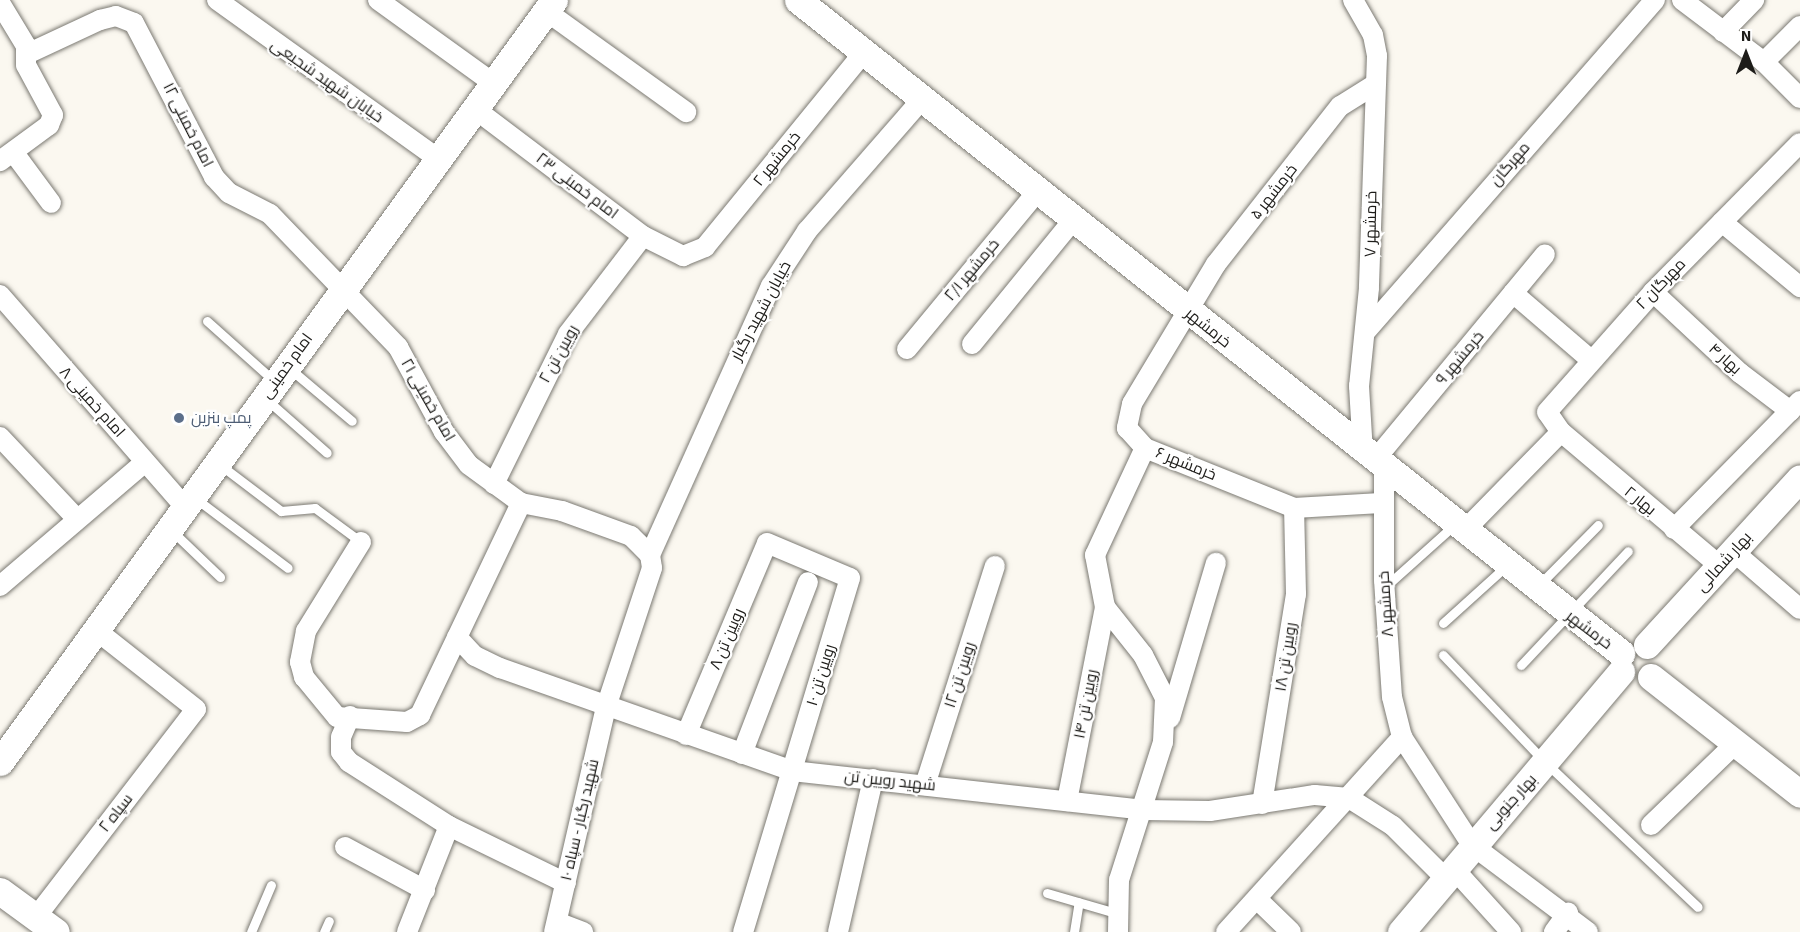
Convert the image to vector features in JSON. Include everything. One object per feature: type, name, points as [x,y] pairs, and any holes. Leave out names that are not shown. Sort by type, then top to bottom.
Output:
[{"type":"street","name":"خیابان شهید شجیعی","points":[[218,0],[438,159]]},
{"type":"street","points":[[378,0],[493,83]]},
{"type":"street","name":"خرمشهر","points":[[798,0],[1568,614],[1621,663]]},
{"type":"street","name":"خرمشهر ۷","points":[[1353,0],[1373,35],[1374,85],[1367,330],[1359,386],[1374,461]]},
{"type":"street","name":"مهرگان","points":[[1367,330],[1655,0]]},
{"type":"street","points":[[1682,0],[1764,62],[1800,98]]},
{"type":"street","points":[[1723,32],[1754,0]]},
{"type":"street","points":[[0,3],[27,54],[26,65],[53,115],[49,125],[7,157],[51,203]]},
{"type":"street","name":"امام خمینی","points":[[0,762],[550,5]]},
{"type":"street","points":[[550,5],[686,112]]},
{"type":"street","name":"امام خمینی ۱۲","points":[[27,54],[100,20],[116,16],[134,23],[214,177],[229,193],[270,214],[342,291]]},
{"type":"street","points":[[1764,62],[1800,26]]},
{"type":"street","name":"خرمشهر ۲","points":[[683,256],[705,247],[864,52]]},
{"type":"street","name":"خرمشهر ۵","points":[[1187,311],[1216,264],[1340,106],[1374,85]]},
{"type":"street","name":"خیابان شهید رگبار","points":[[606,707],[652,568],[650,555],[771,286],[807,231],[922,99]]},
{"type":"street","name":"امام خمینی ۲۳","points":[[475,109],[643,236],[683,256]]},
{"type":"street","name":"مهرگان ۲","points":[[1561,432],[1548,418],[1550,404],[1653,292],[1800,143]]},
{"type":"street","name":"خرمشهر ۲/۱","points":[[907,349],[1037,192]]},
{"type":"street","points":[[972,344],[1073,220]]},
{"type":"street","points":[[1722,222],[1800,287]]},
{"type":"street","name":"رویین تن ۲","points":[[494,484],[568,334],[643,236]]},
{"type":"street","name":"خرمشهر ۹","points":[[1374,461],[1545,254]]},
{"type":"street","name":"امام خمینی ۲۱","points":[[342,291],[398,347],[444,432],[469,465],[521,503],[562,511],[631,536],[650,555]]},
{"type":"street","name":"بهار ۴","points":[[1653,292],[1740,373],[1795,406]]},
{"type":"street","points":[[1514,293],[1591,360]]},
{"type":"street","name":"امام خمینی ۸","points":[[0,295],[145,462],[189,502]]},
{"type":"street","name":"خرمشهر ۶","points":[[1187,311],[1128,417],[1133,438],[1146,448],[1294,508],[1381,503]]},
{"type":"street","points":[[1674,529],[1795,406]]},
{"type":"street","points":[[1459,528],[1561,432]]},
{"type":"street","name":"بهار ۲","points":[[1561,432],[1674,529],[1727,560],[1800,609]]},
{"type":"street","points":[[0,437],[76,519]]},
{"type":"street","points":[[1146,448],[1095,555],[1105,608],[1143,654],[1165,698],[1163,742]]},
{"type":"street","name":"خرمشهر ۸","points":[[1374,461],[1381,503],[1384,588],[1392,697],[1402,737],[1472,845]]},
{"type":"street","points":[[0,586],[145,462]]},
{"type":"street","name":"بهار شمالی","points":[[1647,645],[1800,478]]},
{"type":"street","points":[[361,543],[306,631],[300,662],[312,691],[337,717],[350,716],[390,723],[420,715],[521,503]]},
{"type":"street","name":"رویین تن ۱۸","points":[[1262,804],[1296,594],[1294,508]]},
{"type":"street","name":"رویین تن ۸","points":[[686,735],[767,543],[850,578]]},
{"type":"street","points":[[1117,922],[1119,880],[1144,810],[1216,562]]},
{"type":"street","name":"رویین تن ۱۲","points":[[925,785],[994,566]]},
{"type":"street","name":"رویین تن ۱۰","points":[[742,932],[850,578]]},
{"type":"street","points":[[742,754],[808,582]]},
{"type":"street","name":"رویین تن ۱۴","points":[[1067,801],[1105,608]]},
{"type":"street","name":"سپاه ۲","points":[[46,925],[196,709],[96,630]]},
{"type":"street","name":"شهید رویین تن","points":[[457,637],[475,656],[500,668],[792,771],[1144,810],[1262,804],[1315,795],[1349,798]]},
{"type":"street","points":[[1632,644],[1647,645],[1657,656],[1651,677],[1635,682],[1621,663],[1632,644]]},
{"type":"street","name":"بهار جنوبی","points":[[1401,932],[1472,845],[1546,763],[1621,663]]},
{"type":"street","points":[[1651,677],[1800,794]]},
{"type":"street","name":"شهید رگبار - سپاه ۱۰","points":[[556,927],[606,707]]},
{"type":"street","points":[[350,716],[342,737],[341,752],[349,762],[449,825],[566,883]]},
{"type":"street","points":[[1226,932],[1402,737]]},
{"type":"street","points":[[1651,825],[1735,744]]},
{"type":"street","points":[[843,929],[873,779]]},
{"type":"street","points":[[1349,798],[1393,825],[1450,874],[1511,932]]},
{"type":"street","points":[[407,932],[449,825]]},
{"type":"street","points":[[1472,845],[1568,913],[1588,932]]},
{"type":"street","points":[[345,847],[425,890]]},
{"type":"street","points":[[0,891],[46,925]]},
{"type":"street","points":[[1257,899],[1291,932]]},
{"type":"street","points":[[1554,932],[1568,913]]},
{"type":"street","points":[[556,927],[583,932]]},
{"type":"lane","points":[[207,321],[276,382],[327,453]]},
{"type":"lane","points":[[276,382],[352,421]]},
{"type":"lane","points":[[217,463],[280,511],[315,508],[361,543]]},
{"type":"lane","points":[[189,502],[288,568]]},
{"type":"lane","points":[[1536,589],[1598,525]]},
{"type":"lane","points":[[1384,588],[1459,528]]},
{"type":"lane","points":[[169,529],[220,577]]},
{"type":"lane","points":[[1521,665],[1628,551]]},
{"type":"lane","points":[[1443,623],[1506,566]]},
{"type":"lane","points":[[1443,655],[1546,763],[1698,907]]},
{"type":"lane","points":[[251,932],[271,885]]},
{"type":"lane","points":[[1047,893],[1079,902],[1117,922]]},
{"type":"lane","points":[[1074,932],[1079,902]]},
{"type":"lane","points":[[324,932],[329,921]]},
{"type":"place","name":"پمپ بنزین","points":[[179,418]]}]
